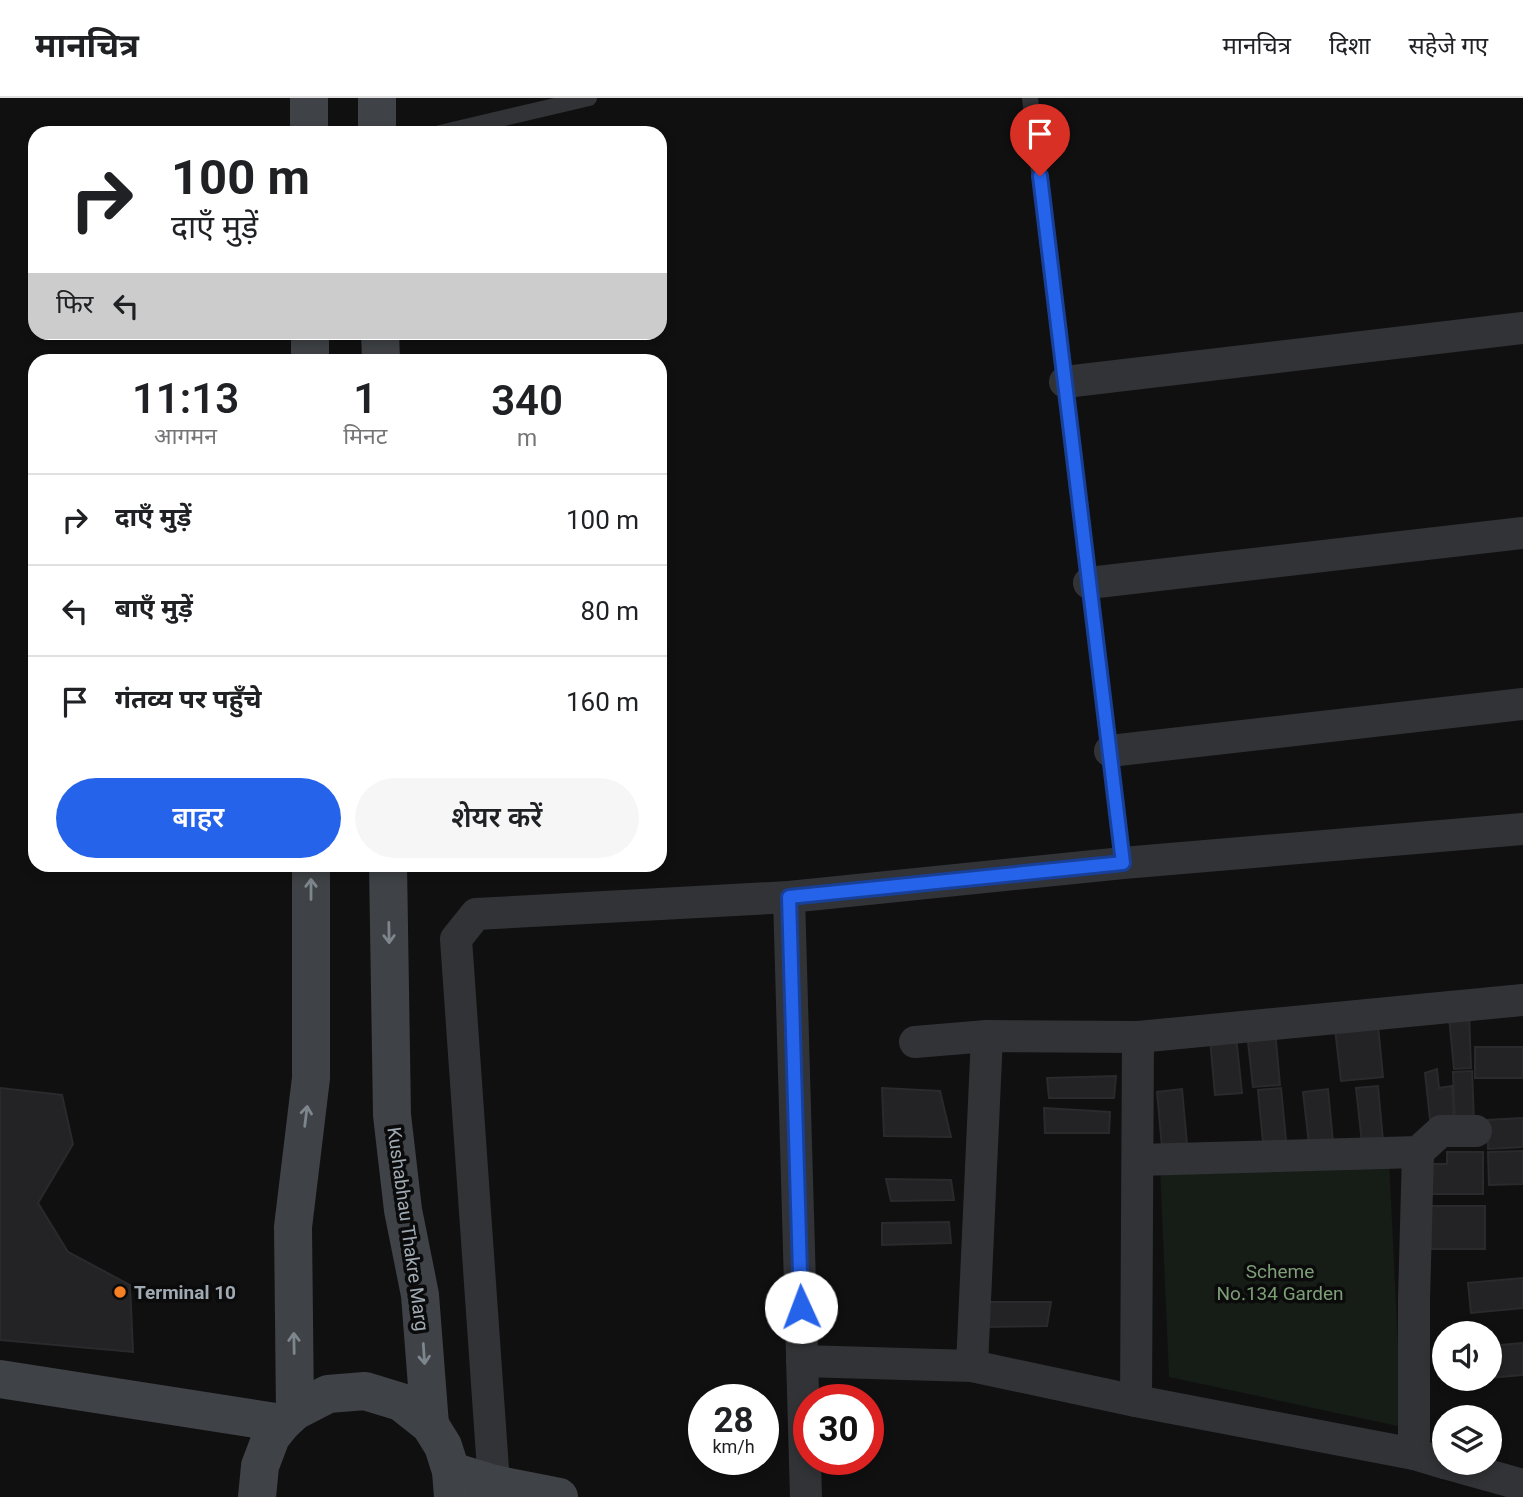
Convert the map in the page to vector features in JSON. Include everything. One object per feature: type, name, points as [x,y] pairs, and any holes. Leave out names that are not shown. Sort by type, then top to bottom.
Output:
[{"type":"main road","points":[[309,98],[309,126]]},
{"type":"main road","points":[[377,98],[377,126]]},
{"type":"main road","points":[[288,1417],[293,1227],[311,1078],[311,872]]},
{"type":"main road","name":"Kushabhau Thakre Marg","points":[[388,872],[392,1115],[403,1210],[420,1295],[430,1425]]},
{"type":"main road","points":[[0,1379],[288,1417]]},
{"type":"main road","points":[[257,1497],[260,1466],[271,1437],[288,1417],[328,1394],[365,1391],[401,1402],[430,1425],[443,1446],[452,1484],[494,1484],[559,1497]]},
{"type":"street","points":[[1065,382],[1523,328]]},
{"type":"street","points":[[1089,583],[1523,533]]},
{"type":"street","points":[[1110,751],[1523,704]]},
{"type":"street","points":[[494,1484],[456,939],[476,914],[789,897],[1123,863],[1523,829]]},
{"type":"street","points":[[789,897],[806,1497]]},
{"type":"street","points":[[915,1042],[987,1036],[1138,1037],[1523,1000]]},
{"type":"street","points":[[972,1366],[987,1036]]},
{"type":"street","points":[[1136,1401],[1138,1037]]},
{"type":"street","points":[[1138,1160],[1418,1152],[1441,1130],[1476,1131]]},
{"type":"street","points":[[1414,1454],[1418,1152]]},
{"type":"street","points":[[802,1361],[972,1366],[1432,1459]]},
{"type":"street","points":[[1487,1475],[1523,1485]]},
{"type":"lane","points":[[470,126],[589,98]]},
{"type":"lane","points":[[1030,98],[1123,863]]},
{"type":"green space","name":"Scheme No.134 Garden","points":[[1389,1160],[1402,1427],[1169,1377],[1160,1165]]},
{"type":"building","points":[[1469,1013],[1471,1068],[1454,1069],[1449,1016]]},
{"type":"building","points":[[1378,1025],[1383,1077],[1341,1081],[1335,1029]]},
{"type":"building","points":[[1275,1030],[1280,1085],[1253,1087],[1247,1033]]},
{"type":"building","points":[[1236,1036],[1242,1093],[1215,1095],[1210,1039]]},
{"type":"building","points":[[1475,1047],[1523,1047],[1523,1078],[1475,1078]]},
{"type":"building","points":[[1437,1069],[1439,1088],[1452,1086],[1454,1126],[1431,1128],[1425,1073]]},
{"type":"building","points":[[1472,1071],[1474,1121],[1455,1122],[1453,1072]]},
{"type":"building","points":[[1116,1076],[1114,1098],[1049,1098],[1047,1078]]},
{"type":"building","points":[[1378,1086],[1383,1141],[1362,1143],[1356,1088]]},
{"type":"building","points":[[0,1088],[62,1095],[73,1144],[38,1203],[68,1252],[130,1285],[133,1352],[0,1340]]},
{"type":"building","points":[[882,1088],[940,1091],[951,1137],[884,1136]]},
{"type":"building","points":[[1281,1088],[1287,1151],[1264,1153],[1258,1090]]},
{"type":"building","points":[[1182,1089],[1187,1144],[1162,1147],[1157,1092]]},
{"type":"building","points":[[1328,1089],[1333,1142],[1309,1144],[1303,1092]]},
{"type":"building","points":[[1044,1108],[1110,1112],[1109,1133],[1045,1133]]},
{"type":"building","points":[[1523,1118],[1523,1147],[1488,1149],[1487,1120]]},
{"type":"building","points":[[1523,1151],[1523,1184],[1489,1185],[1488,1152]]},
{"type":"building","points":[[1447,1152],[1483,1152],[1483,1194],[1431,1194],[1431,1164],[1447,1164]]},
{"type":"building","points":[[886,1179],[951,1180],[954,1200],[891,1201]]},
{"type":"building","points":[[1430,1206],[1485,1206],[1485,1249],[1431,1249]]},
{"type":"building","points":[[949,1222],[951,1243],[882,1245],[882,1223]]},
{"type":"building","points":[[1523,1278],[1523,1308],[1471,1313],[1468,1283]]},
{"type":"building","points":[[982,1302],[1051,1302],[1047,1326],[983,1327]]},
{"type":"building","points":[[1523,1343],[1523,1375],[1502,1377],[1502,1345]]},
{"type":"place","name":"Terminal 10","points":[[120,1292]]},
{"type":"route","points":[[801,1307],[789,897],[1123,863],[1040,176]]}]
